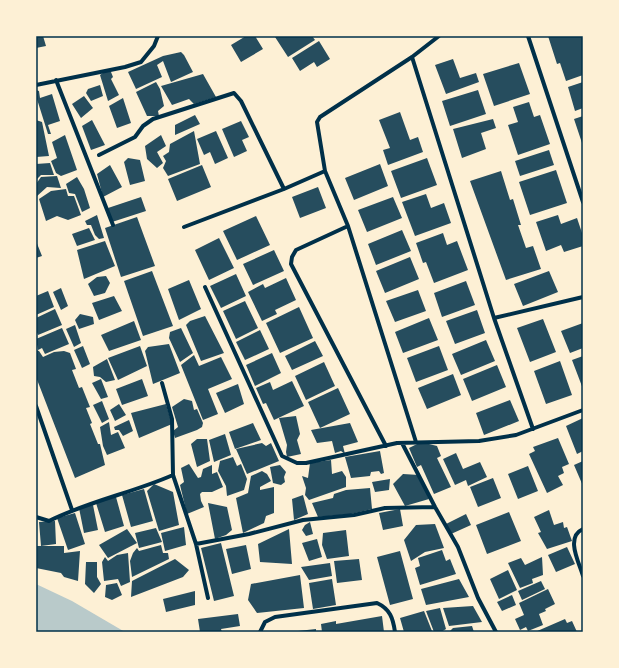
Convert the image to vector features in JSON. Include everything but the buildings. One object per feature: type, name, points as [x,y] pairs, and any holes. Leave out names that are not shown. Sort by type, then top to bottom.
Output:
[{"type":"street","points":[[36,85],[125,67],[141,62],[154,46],[158,36]]},
{"type":"street","points":[[416,442],[348,226],[326,171],[317,122],[320,117],[412,57],[439,36]]},
{"type":"street","points":[[528,36],[583,202]]},
{"type":"street","points":[[412,57],[494,318],[533,429]]},
{"type":"street","points":[[56,80],[113,225]]},
{"type":"street","points":[[100,155],[135,137],[142,126],[153,119],[234,93],[241,101],[284,190]]},
{"type":"street","points":[[184,227],[284,190],[326,171]]},
{"type":"street","points":[[348,226],[296,250],[292,257],[291,264],[386,446]]},
{"type":"street","points":[[204,288],[282,456],[297,464],[402,442],[479,441],[516,435],[583,410]]},
{"type":"street","points":[[494,318],[583,297]]},
{"type":"street","points":[[162,383],[172,419],[173,475],[196,544],[208,598]]},
{"type":"street","points":[[36,406],[72,510]]},
{"type":"street","points":[[402,442],[435,507],[458,546],[478,598],[496,632]]},
{"type":"street","points":[[36,517],[49,521],[72,510],[173,475]]},
{"type":"street","points":[[196,544],[249,534],[303,520],[354,515],[385,508],[435,507]]},
{"type":"street","points":[[583,529],[577,532],[574,539],[574,547],[583,576]]},
{"type":"street","points":[[260,632],[265,622],[275,617],[377,603],[385,607],[392,615],[395,632]]},
{"type":"shaded area","points":[[36,584],[72,601],[125,632],[36,632]]}]
